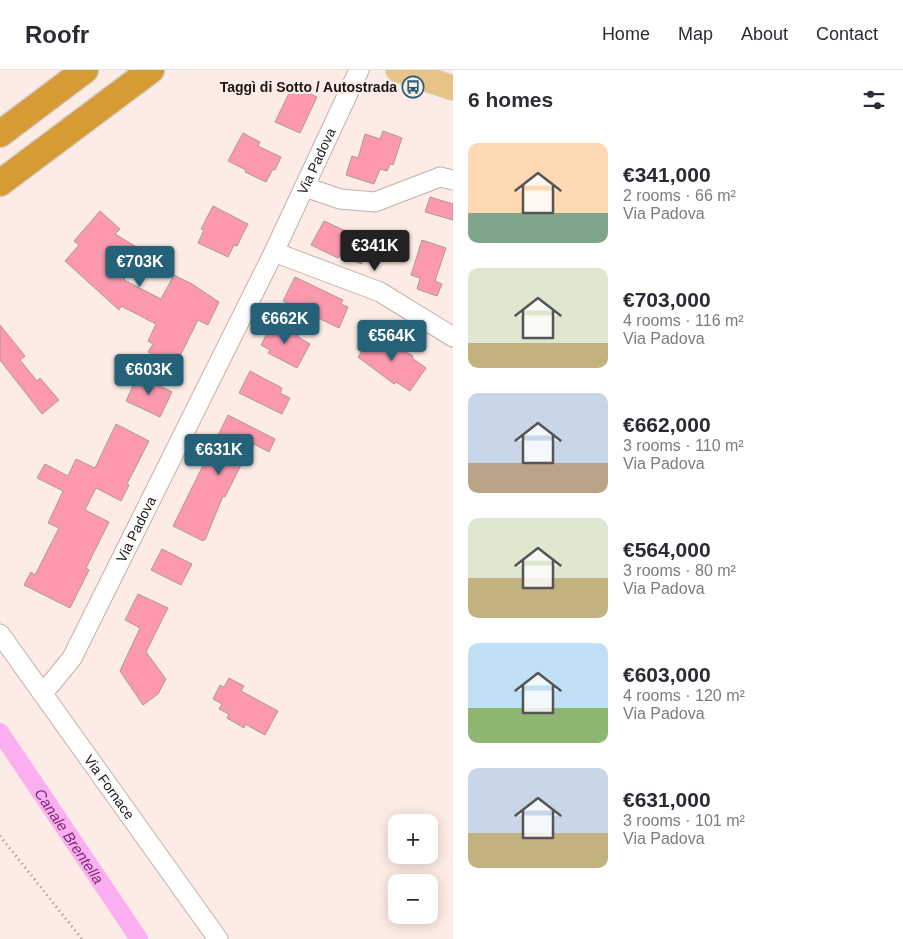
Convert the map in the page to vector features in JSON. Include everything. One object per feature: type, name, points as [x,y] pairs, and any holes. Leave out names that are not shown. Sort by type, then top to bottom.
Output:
[{"type":"highway","points":[[0,134],[85,70]]},
{"type":"highway","points":[[0,183],[151,70]]},
{"type":"main road","points":[[398,70],[453,88]]},
{"type":"street","name":"Via Padova","points":[[41,692],[72,658],[274,252],[359,70]]},
{"type":"street","points":[[305,187],[340,199],[375,202],[440,177],[453,180]]},
{"type":"street","points":[[274,252],[380,292],[453,337]]},
{"type":"street","name":"Via Fornace","points":[[0,634],[218,939]]},
{"type":"path","points":[[0,836],[82,939]]},
{"type":"building","points":[[293,85],[317,97],[300,133],[275,122]]},
{"type":"building","points":[[383,131],[402,138],[393,165],[390,164],[387,171],[380,169],[374,184],[346,175],[352,156],[358,158],[365,134],[380,139]]},
{"type":"building","points":[[243,133],[260,142],[258,146],[281,157],[275,170],[273,169],[266,182],[228,161]]},
{"type":"building","points":[[430,197],[453,204],[453,220],[425,212]]},
{"type":"building","points":[[213,206],[248,224],[237,246],[234,245],[228,257],[198,243],[204,230],[201,229]]},
{"type":"building","points":[[100,211],[120,229],[115,234],[143,251],[124,280],[161,299],[174,275],[192,284],[219,302],[208,325],[198,320],[177,362],[166,357],[164,360],[148,352],[153,344],[148,341],[156,324],[121,306],[119,310],[65,261],[79,245],[74,241]]},
{"type":"building","points":[[324,221],[372,243],[361,264],[341,254],[338,258],[311,245]]},
{"type":"building","points":[[422,240],[446,248],[435,281],[442,284],[437,296],[417,289],[420,278],[411,275]]},
{"type":"building","points":[[295,277],[343,300],[341,304],[348,307],[339,328],[283,301]]},
{"type":"building","points":[[273,322],[310,344],[297,368],[268,353],[270,350],[261,345]]},
{"type":"building","points":[[0,325],[25,356],[20,360],[37,381],[40,378],[59,400],[42,414],[0,360]]},
{"type":"building","points":[[374,333],[413,356],[412,358],[426,368],[410,391],[396,382],[394,384],[358,357]]},
{"type":"building","points":[[250,371],[282,388],[280,393],[290,398],[282,414],[239,393]]},
{"type":"building","points":[[138,375],[172,392],[160,417],[126,401]]},
{"type":"building","points":[[228,415],[275,439],[269,452],[254,444],[249,454],[247,453],[225,497],[223,496],[203,541],[173,526]]},
{"type":"building","points":[[116,424],[149,441],[127,484],[129,485],[121,501],[96,488],[85,510],[109,522],[86,568],[89,570],[70,608],[24,585],[31,572],[35,575],[59,528],[48,523],[63,491],[37,478],[45,464],[68,476],[76,459],[95,468]]},
{"type":"building","points":[[162,549],[192,564],[181,585],[151,570]]},
{"type":"building","points":[[138,594],[168,608],[146,652],[166,679],[158,694],[143,705],[120,671],[140,628],[125,620]]},
{"type":"building","points":[[229,678],[244,686],[241,691],[278,711],[265,735],[245,724],[244,728],[227,718],[229,714],[219,709],[222,704],[213,699],[220,685],[224,687]]},
{"type":"waterway","name":"Canale Brentella","points":[[0,732],[139,939]]},
{"type":"place","name":"Taggì di Sotto / Autostrada","points":[[413,87]]}]
